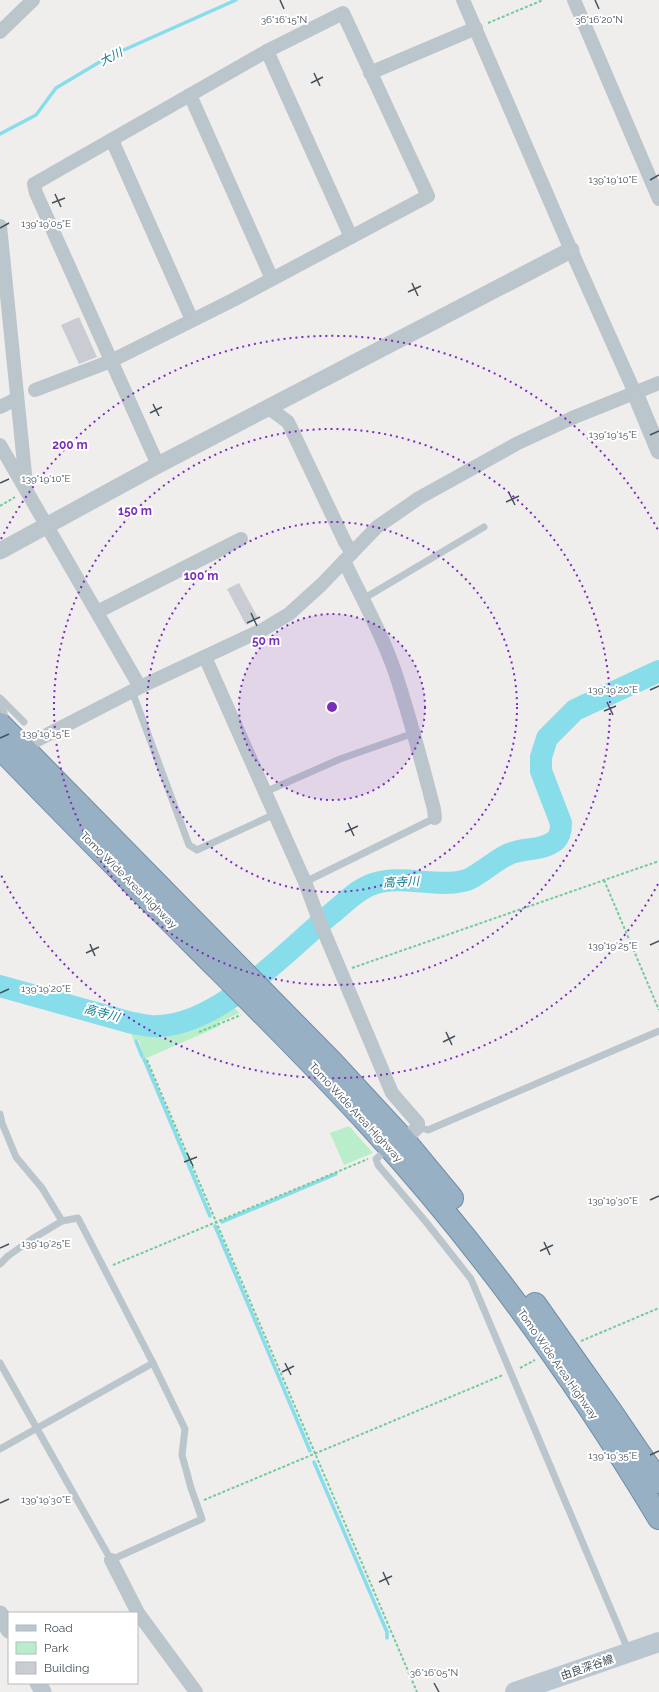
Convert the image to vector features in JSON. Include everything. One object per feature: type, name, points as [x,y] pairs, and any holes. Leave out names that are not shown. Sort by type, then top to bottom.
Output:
[{"type":"highway","name":"Tomo Wide Area Highway","points":[[6,726],[26,750],[239,978],[255,998],[332,1062],[397,1144],[526,1292],[659,1482]]},
{"type":"highway","name":"Tomo Wide Area Highway","points":[[6,726],[88,839],[239,978]]},
{"type":"highway","name":"Tomo Wide Area Highway","points":[[397,1144],[432,1198],[491,1271],[550,1351],[597,1420],[659,1518]]},
{"type":"main road","name":"由良深谷線","points":[[515,1692],[659,1642]]},
{"type":"street","points":[[0,32],[33,0]]},
{"type":"street","points":[[463,0],[659,451]]},
{"type":"street","points":[[574,0],[659,199]]},
{"type":"street","points":[[35,390],[111,361],[272,279],[428,196],[343,13],[267,51],[34,184],[36,193],[111,361],[158,465]]},
{"type":"street","points":[[370,73],[476,28]]},
{"type":"street","points":[[267,51],[351,237]]},
{"type":"street","points":[[190,95],[272,279]]},
{"type":"street","points":[[112,140],[192,320]]},
{"type":"street","points":[[0,226],[26,490]]},
{"type":"street","points":[[0,551],[158,465],[571,250]]},
{"type":"street","points":[[26,750],[33,741],[136,689],[264,629],[289,614],[377,527],[419,498],[518,443],[572,418],[659,383]]},
{"type":"street","points":[[0,407],[16,399]]},
{"type":"street","points":[[269,408],[288,422],[345,542],[348,557],[363,599],[395,671],[414,733],[435,818]]},
{"type":"street","points":[[0,445],[97,612],[136,689]]},
{"type":"street","points":[[97,612],[241,539]]},
{"type":"street","points":[[205,657],[305,882],[321,925],[392,1093],[418,1123],[397,1144]]},
{"type":"street","points":[[111,1560],[137,1612]]},
{"type":"street","points":[[138,1613],[196,1692]]},
{"type":"street","points":[[0,1614],[8,1628]]},
{"type":"lane","points":[[363,599],[484,527]]},
{"type":"lane","points":[[136,689],[190,845],[197,850],[274,814]]},
{"type":"lane","points":[[0,698],[6,726]]},
{"type":"lane","points":[[265,792],[340,758],[414,733]]},
{"type":"lane","points":[[305,882],[435,818]]},
{"type":"lane","points":[[629,1652],[471,1279],[378,1165],[397,1144],[659,1031]]},
{"type":"lane","points":[[0,1114],[2,1123],[16,1157],[42,1188],[62,1221]]},
{"type":"lane","points":[[0,1264],[32,1238],[62,1221],[78,1218],[185,1429],[182,1454],[196,1504],[202,1519],[111,1560],[0,1363]]},
{"type":"lane","points":[[0,1449],[153,1364]]},
{"type":"path","points":[[476,28],[543,0]]},
{"type":"path","points":[[0,506],[26,490]]},
{"type":"path","points":[[342,973],[349,969],[659,861]]},
{"type":"path","points":[[604,880],[659,1010]]},
{"type":"path","points":[[199,1032],[244,1013],[255,998]]},
{"type":"path","points":[[147,1060],[417,1692]]},
{"type":"path","points":[[105,1269],[367,1159],[397,1144]]},
{"type":"path","points":[[584,1339],[659,1308]]},
{"type":"path","points":[[196,1504],[510,1372],[534,1361],[550,1351]]},
{"type":"green space","points":[[0,992],[134,1028],[154,1031],[172,1030],[218,1014],[230,1004],[240,1013],[219,1022],[220,1026],[142,1060],[141,1057],[143,1055],[139,1040],[134,1041],[130,1031],[0,996]]},
{"type":"green space","points":[[349,1126],[373,1153],[344,1165],[330,1133]]},
{"type":"building","points":[[79,317],[97,357],[79,364],[61,325]]},
{"type":"building","points":[[239,583],[258,618],[246,625],[227,589]]},
{"type":"waterway","name":"大川","points":[[0,134],[36,115],[56,88],[108,57],[236,0]]},
{"type":"waterway","name":"高寺川","points":[[0,986],[132,1023],[149,1026],[159,1026],[182,1022],[205,1013],[251,983],[351,897],[367,886],[384,881],[395,880],[441,883],[452,883],[468,880],[507,855],[545,846],[556,840],[560,832],[561,823],[541,771],[541,757],[547,738],[575,710],[659,671]]},
{"type":"waterway","points":[[136,1041],[142,1056]]},
{"type":"waterway","points":[[144,1059],[210,1216]]},
{"type":"waterway","points":[[222,1222],[336,1174]]},
{"type":"waterway","points":[[215,1226],[310,1451]]},
{"type":"waterway","points":[[314,1462],[387,1632],[387,1638]]}]
